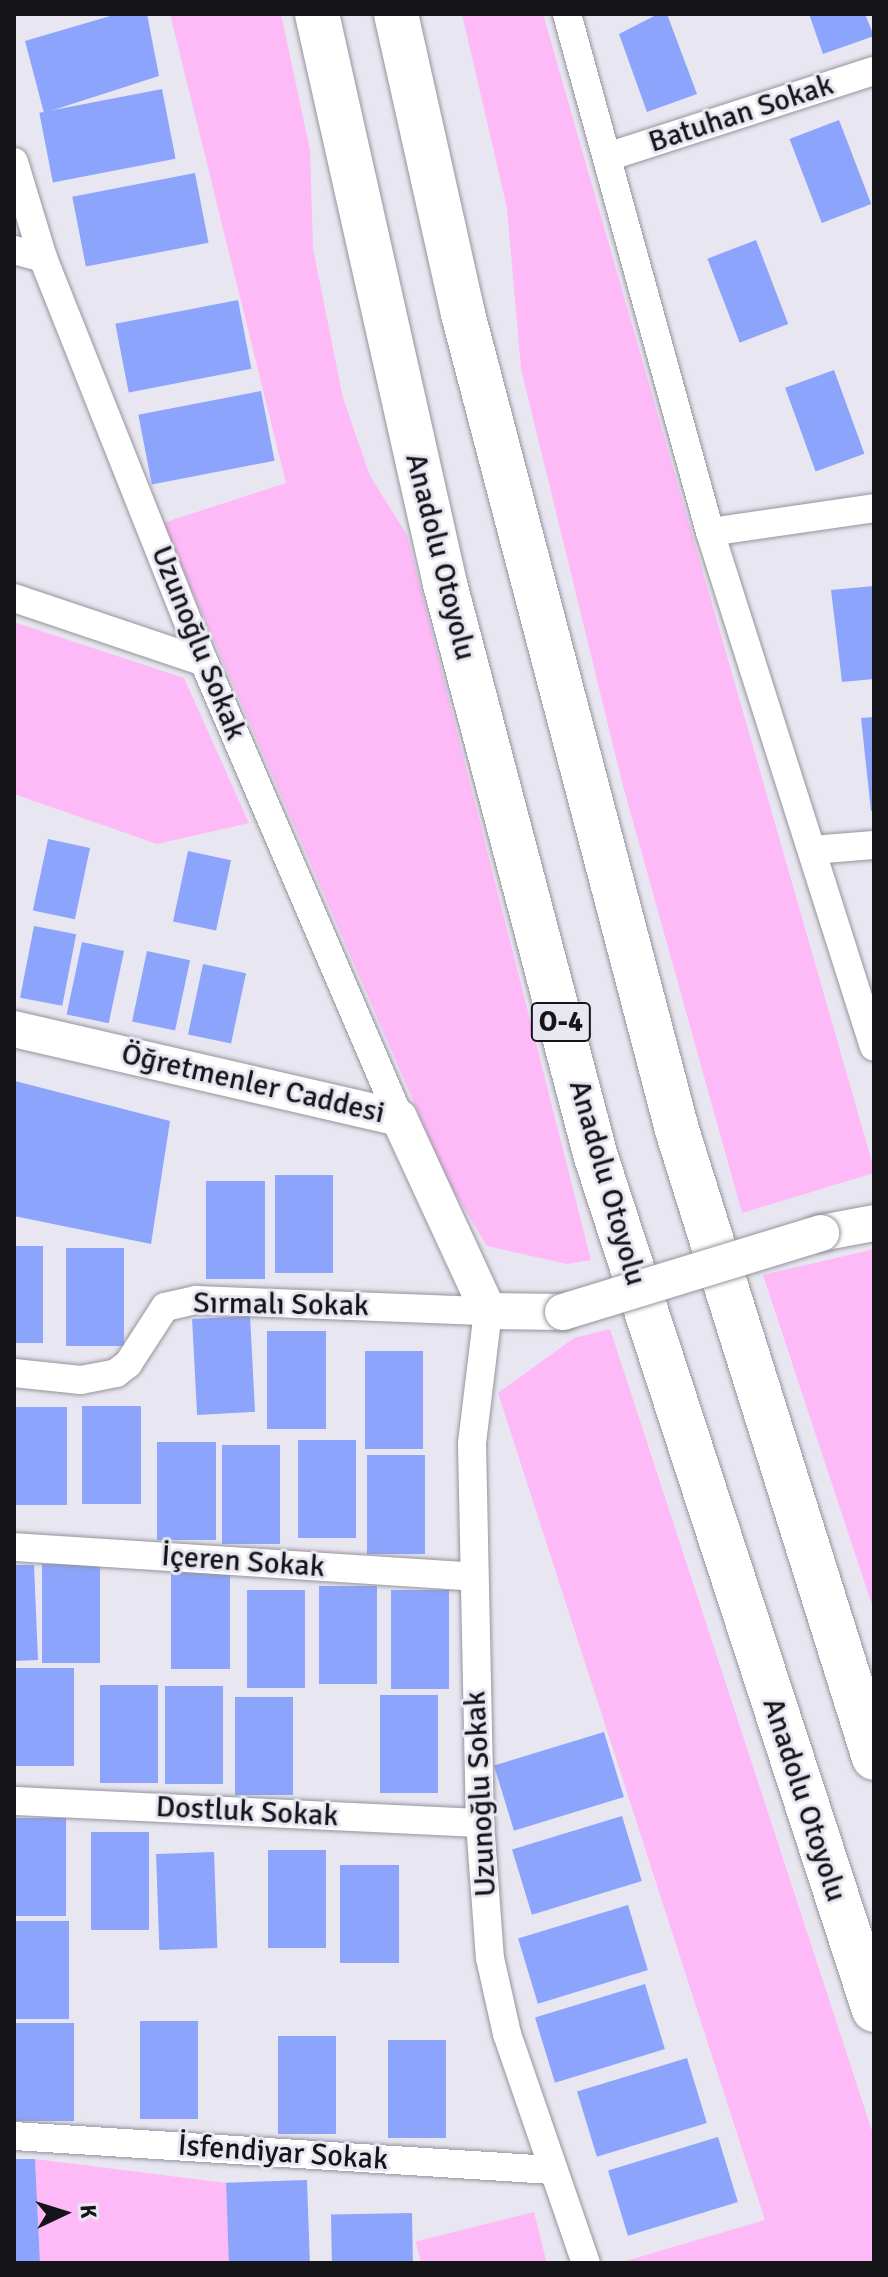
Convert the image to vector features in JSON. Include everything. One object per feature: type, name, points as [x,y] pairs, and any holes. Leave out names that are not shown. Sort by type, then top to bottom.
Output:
[{"type":"highway","name":"Anadolu Otoyolu","points":[[317,14],[445,584],[596,1157],[874,2010]]},
{"type":"highway","points":[[396,14],[467,329],[677,1130],[874,1758]]},
{"type":"street","points":[[567,14],[710,532],[874,1047]]},
{"type":"street","name":"Batuhan Sokak","points":[[607,157],[874,71]]},
{"type":"street","name":"Uzunoğlu Sokak","points":[[14,162],[43,258],[204,662],[399,1118]]},
{"type":"street","points":[[14,250],[43,258]]},
{"type":"street","points":[[710,532],[874,508]]},
{"type":"street","points":[[14,598],[204,662]]},
{"type":"street","points":[[812,850],[874,845]]},
{"type":"street","name":"Öğretmenler Caddesi","points":[[14,1029],[399,1118],[488,1311]]},
{"type":"street","points":[[488,1311],[563,1312],[821,1233],[874,1223]]},
{"type":"street","name":"Sırmalı Sokak","points":[[14,1373],[81,1380],[116,1373],[128,1364],[165,1307],[196,1300],[488,1311]]},
{"type":"street","name":"Uzunoğlu Sokak","points":[[488,1311],[472,1444],[473,1577],[480,1823],[496,1995],[552,2170],[586,2263]]},
{"type":"street","name":"İçeren Sokak","points":[[14,1547],[473,1577]]},
{"type":"street","name":"Dostluk Sokak","points":[[14,1801],[480,1823]]},
{"type":"street","name":"İsfendiyar Sokak","points":[[14,2136],[552,2170]]},
{"type":"shaded area","points":[[170,14],[281,14],[310,150],[313,248],[343,398],[370,476],[407,535],[591,1260],[567,1264],[487,1246],[448,1181],[163,523],[286,483]]},
{"type":"shaded area","points":[[462,14],[543,14],[874,1169],[874,1173],[742,1213],[622,782],[521,369],[507,208]]},
{"type":"shaded area","points":[[14,622],[184,678],[249,823],[157,844],[14,794]]},
{"type":"shaded area","points":[[874,1249],[874,1611],[763,1275]]},
{"type":"shaded area","points":[[610,1329],[874,2137],[874,2263],[619,2263],[765,2220],[498,1393],[574,1338]]},
{"type":"shaded area","points":[[35,2159],[226,2183],[229,2263],[40,2263]]},
{"type":"shaded area","points":[[534,2212],[547,2263],[421,2263],[416,2242]]},
{"type":"building","points":[[117,14],[147,14],[159,76],[44,113],[25,41]]},
{"type":"building","points":[[658,14],[667,14],[697,94],[647,112],[619,34]]},
{"type":"building","points":[[809,14],[865,14],[874,36],[823,54]]},
{"type":"building","points":[[162,89],[176,159],[53,183],[39,113]]},
{"type":"building","points":[[839,120],[871,204],[822,223],[790,139]]},
{"type":"building","points":[[195,173],[209,243],[86,267],[72,197]]},
{"type":"building","points":[[756,240],[788,324],[740,343],[707,259]]},
{"type":"building","points":[[238,300],[251,369],[129,393],[115,324]]},
{"type":"building","points":[[834,370],[864,454],[816,471],[785,388]]},
{"type":"building","points":[[261,391],[275,461],[152,485],[138,415]]},
{"type":"building","points":[[874,586],[874,679],[842,682],[831,590]]},
{"type":"building","points":[[874,717],[874,811],[871,811],[861,718]]},
{"type":"building","points":[[48,839],[90,848],[75,919],[33,910]]},
{"type":"building","points":[[188,851],[231,860],[216,931],[173,921]]},
{"type":"building","points":[[34,926],[76,934],[62,1006],[20,998]]},
{"type":"building","points":[[82,942],[124,951],[109,1023],[67,1014]]},
{"type":"building","points":[[147,951],[190,960],[175,1031],[132,1021]]},
{"type":"building","points":[[203,964],[246,973],[231,1044],[188,1034]]},
{"type":"building","points":[[15,1081],[170,1121],[151,1244],[14,1216]]},
{"type":"building","points":[[275,1175],[333,1175],[333,1273],[275,1273]]},
{"type":"building","points":[[206,1181],[265,1181],[265,1279],[206,1279]]},
{"type":"building","points":[[14,1246],[43,1246],[43,1343],[14,1343]]},
{"type":"building","points":[[66,1248],[124,1248],[124,1346],[66,1346]]},
{"type":"building","points":[[250,1316],[255,1412],[197,1415],[192,1319]]},
{"type":"building","points":[[267,1331],[326,1331],[326,1429],[267,1429]]},
{"type":"building","points":[[365,1351],[423,1351],[423,1449],[365,1449]]},
{"type":"building","points":[[82,1406],[141,1406],[141,1504],[82,1504]]},
{"type":"building","points":[[14,1407],[67,1407],[67,1505],[14,1505]]},
{"type":"building","points":[[298,1440],[356,1440],[356,1538],[298,1538]]},
{"type":"building","points":[[157,1442],[216,1442],[216,1540],[157,1540]]},
{"type":"building","points":[[222,1445],[280,1445],[280,1544],[222,1544]]},
{"type":"building","points":[[367,1455],[425,1455],[425,1554],[367,1554]]},
{"type":"building","points":[[42,1564],[100,1564],[100,1663],[42,1663]]},
{"type":"building","points":[[14,1565],[34,1565],[38,1660],[14,1661]]},
{"type":"building","points":[[171,1571],[230,1571],[230,1669],[171,1669]]},
{"type":"building","points":[[319,1586],[377,1586],[377,1684],[319,1684]]},
{"type":"building","points":[[247,1590],[305,1590],[305,1688],[247,1688]]},
{"type":"building","points":[[391,1590],[449,1590],[449,1689],[391,1689]]},
{"type":"building","points":[[16,1668],[74,1668],[74,1766],[16,1766]]},
{"type":"building","points":[[100,1685],[158,1685],[158,1783],[100,1783]]},
{"type":"building","points":[[165,1686],[223,1686],[223,1784],[165,1784]]},
{"type":"building","points":[[380,1695],[438,1695],[438,1793],[380,1793]]},
{"type":"building","points":[[235,1697],[293,1697],[293,1795],[235,1795]]},
{"type":"building","points":[[604,1732],[624,1797],[514,1831],[494,1766]]},
{"type":"building","points":[[622,1816],[642,1881],[532,1915],[512,1850]]},
{"type":"building","points":[[14,1818],[66,1818],[66,1916],[14,1916]]},
{"type":"building","points":[[91,1832],[149,1832],[149,1930],[91,1930]]},
{"type":"building","points":[[268,1850],[326,1850],[326,1948],[268,1948]]},
{"type":"building","points":[[214,1852],[217,1948],[159,1950],[156,1854]]},
{"type":"building","points":[[340,1865],[399,1865],[399,1963],[340,1963]]},
{"type":"building","points":[[628,1905],[648,1970],[538,2004],[518,1939]]},
{"type":"building","points":[[14,1921],[69,1921],[69,2019],[14,2019]]},
{"type":"building","points":[[645,1984],[665,2049],[555,2083],[535,2018]]},
{"type":"building","points":[[140,2021],[198,2021],[198,2119],[140,2119]]},
{"type":"building","points":[[16,2023],[74,2023],[74,2121],[16,2121]]},
{"type":"building","points":[[278,2036],[336,2036],[336,2134],[278,2134]]},
{"type":"building","points":[[388,2040],[446,2040],[446,2138],[388,2138]]},
{"type":"building","points":[[687,2058],[707,2123],[597,2157],[577,2092]]},
{"type":"building","points":[[718,2137],[738,2202],[628,2236],[608,2171]]},
{"type":"building","points":[[14,2159],[35,2159],[40,2263],[14,2263]]},
{"type":"building","points":[[307,2180],[310,2263],[229,2263],[226,2183]]},
{"type":"building","points":[[412,2213],[413,2263],[332,2263],[331,2214]]}]
